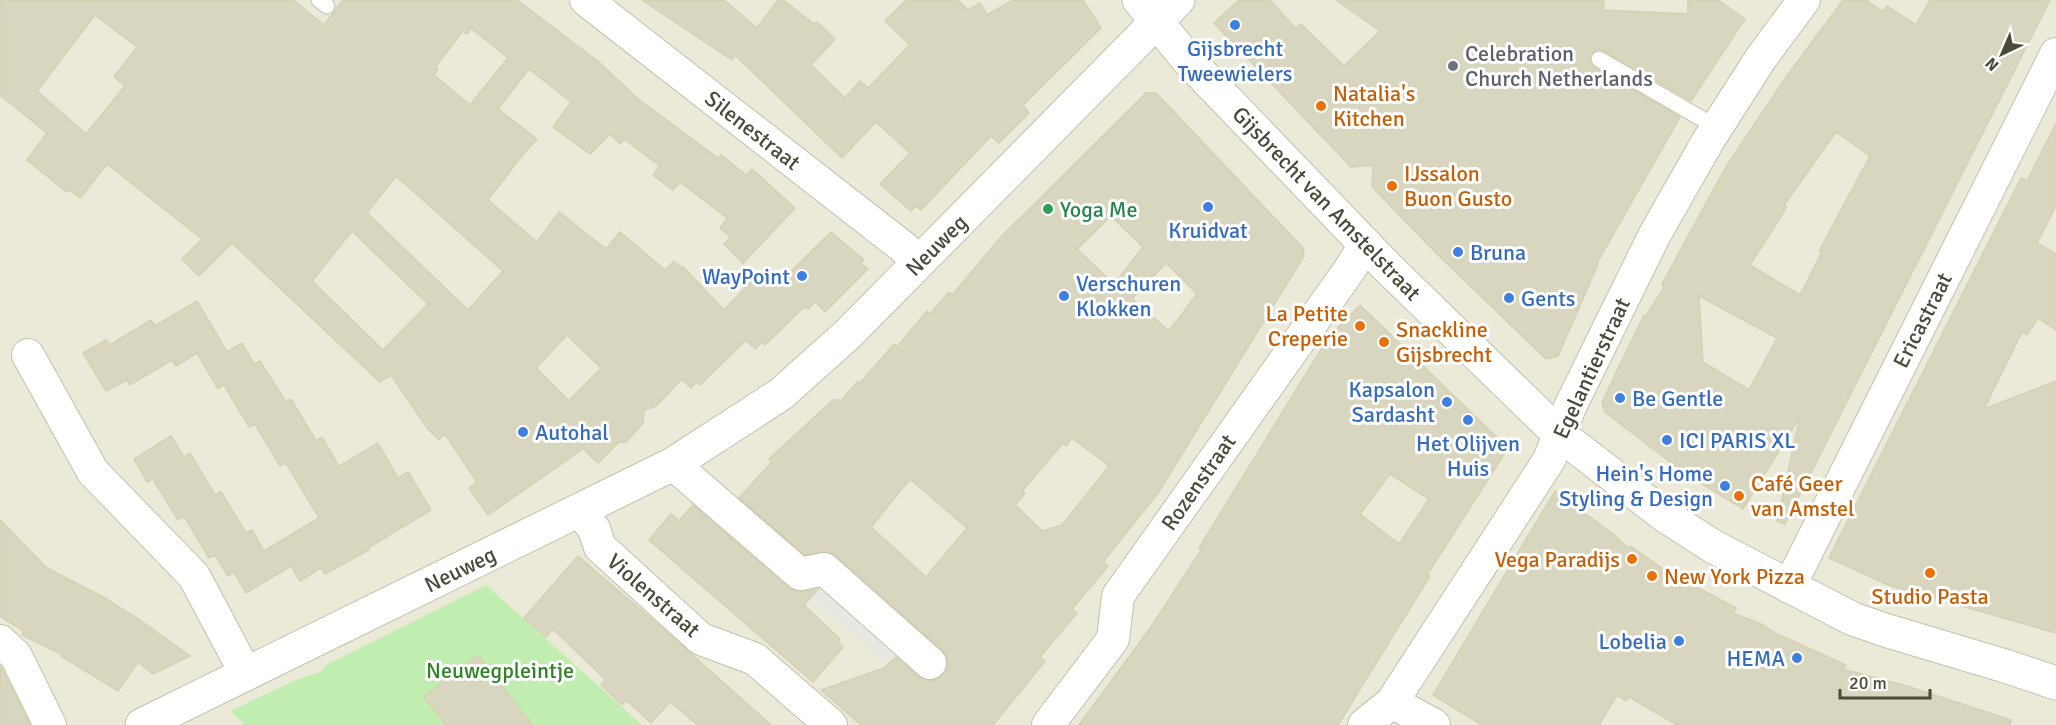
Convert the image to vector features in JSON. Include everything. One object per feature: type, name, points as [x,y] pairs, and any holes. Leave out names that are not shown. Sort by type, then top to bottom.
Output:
[{"type":"street","name":"Silenestraat","points":[[586,0],[903,247],[918,262]]},
{"type":"street","name":"Egelantierstraat","points":[[1364,725],[1392,702],[1549,460],[1593,359],[1655,234],[1716,127],[1761,58],[1804,0]]},
{"type":"street","name":"Neuweg","points":[[142,725],[673,464],[782,394],[848,334],[918,262],[1157,7]]},
{"type":"street","name":"Gijsbrecht van Amstelstraat","points":[[1157,7],[1188,60],[1365,245],[1559,434],[1664,515],[1714,547],[1853,619],[1888,632],[2056,683]]},
{"type":"street","name":"Ericastraat","points":[[1789,587],[2056,54]]},
{"type":"street","name":"Rozenstraat","points":[[1048,725],[1113,639],[1118,596],[1365,245]]},
{"type":"street","points":[[28,355],[93,472],[194,576],[246,674]]},
{"type":"street","points":[[673,464],[800,574],[824,570],[930,663]]},
{"type":"street","name":"Violenstraat","points":[[580,511],[594,530],[600,547],[701,639],[755,659],[831,725]]},
{"type":"street","points":[[0,640],[16,656],[50,725]]},
{"type":"street","points":[[1392,702],[1434,725]]},
{"type":"lane","points":[[1599,59],[1716,127]]},
{"type":"shaded area","points":[[0,0],[2056,0],[2056,725],[0,725]]},
{"type":"shaded area","points":[[827,581],[919,662],[888,665],[795,583]]},
{"type":"green space","name":"Neuwegpleintje","points":[[486,585],[642,725],[242,725],[243,723],[230,711],[298,679],[321,672],[326,665]]},
{"type":"building","points":[[0,0],[293,0],[324,25],[343,0],[517,0],[600,63],[637,98],[718,158],[721,155],[746,175],[752,169],[795,208],[743,263],[724,244],[731,237],[720,228],[727,218],[680,182],[673,190],[653,175],[660,166],[624,139],[620,144],[610,134],[590,154],[553,127],[571,102],[529,69],[498,109],[537,139],[488,200],[537,242],[559,212],[606,249],[620,232],[665,270],[674,261],[681,268],[683,267],[724,310],[760,272],[775,287],[831,232],[864,260],[861,263],[868,269],[825,312],[815,302],[808,309],[805,306],[765,345],[762,342],[755,349],[746,340],[700,385],[697,382],[691,388],[682,379],[656,406],[644,410],[643,423],[626,442],[619,442],[598,463],[583,449],[488,515],[469,488],[477,482],[445,434],[439,440],[428,429],[391,375],[380,382],[232,243],[199,276],[182,259],[202,239],[107,164],[80,198],[69,190],[67,192],[27,160],[47,133],[0,95]],"holes":[[[95,15],[137,47],[114,77],[125,86],[86,134],[37,91]],[[471,28],[508,58],[470,105],[434,75],[438,70],[435,67],[463,31],[467,34]],[[396,176],[503,271],[468,310],[367,213]],[[352,231],[428,304],[383,350],[312,281]],[[567,335],[601,368],[569,401],[536,368]]]},
{"type":"building","points":[[642,0],[724,0],[757,28],[778,0],[783,0],[814,24],[817,22],[835,39],[811,65],[845,98],[860,81],[868,88],[910,45],[885,21],[906,0],[958,0],[968,10],[980,3],[987,15],[1013,0],[1083,0],[1101,28],[1023,105],[1029,113],[999,143],[991,136],[921,210],[916,206],[911,211],[880,184],[910,153],[876,122],[842,158],[735,55],[732,60]]},
{"type":"building","points":[[1239,0],[1270,0],[1296,29],[1301,24],[1344,66],[1380,31],[1336,0],[1604,0],[1603,10],[1688,14],[1688,0],[1718,0],[1745,19],[1691,101],[1604,51],[1598,49],[1591,54],[1589,60],[1594,67],[1680,117],[1597,263],[1558,356],[1546,359],[1438,255],[1375,190],[1372,186],[1373,165],[1351,167],[1214,23]]},
{"type":"building","points":[[1843,0],[1866,0],[1883,12],[1887,6],[1916,25],[1930,0],[2050,0],[1785,524],[1777,521],[1800,417],[1743,509],[1687,475],[1605,412],[1602,402],[1644,315],[1646,316],[1664,287],[1662,284],[1727,165],[1789,73]],"holes":[[[1836,132],[1870,156],[1819,251],[1822,252],[1800,295],[1750,265],[1781,217],[1786,207],[1784,205]],[[1699,296],[1777,338],[1749,390],[1703,362]]]},
{"type":"building","points":[[1146,93],[1156,93],[1303,248],[1304,256],[1158,493],[1103,562],[1108,566],[1072,609],[1077,613],[1040,657],[1045,661],[993,725],[861,725],[821,690],[884,668],[896,657],[919,677],[935,680],[943,675],[947,667],[947,657],[942,650],[836,556],[828,552],[805,555],[739,498],[772,462],[769,459],[834,399],[841,401],[894,344],[897,347],[927,311],[930,314],[948,293],[953,294],[1000,238]],"holes":[[[1111,216],[1143,247],[1114,284],[1077,249]],[[1166,263],[1197,294],[1169,331],[1132,299]],[[1072,438],[1109,466],[1062,525],[1042,531],[1015,505],[1025,494],[1022,491],[1063,443],[1066,446]],[[910,479],[967,528],[926,577],[871,527]]]},
{"type":"building","points":[[2056,123],[2056,206],[2037,243],[2056,254],[2056,330],[2038,318],[2027,335],[2022,332],[1984,409],[2056,381],[2056,633],[1888,585],[1829,558],[2021,178],[2027,181]]},
{"type":"building","points":[[197,301],[227,352],[242,343],[254,364],[260,361],[286,402],[291,399],[316,441],[322,437],[337,463],[336,468],[378,443],[398,478],[408,472],[431,510],[368,548],[369,550],[325,574],[321,568],[300,581],[291,566],[246,593],[234,572],[228,576],[215,555],[209,558],[184,516],[178,520],[153,479],[147,482],[134,459],[171,436],[184,457],[190,453],[215,495],[221,492],[246,533],[252,530],[264,551],[319,518],[286,463],[280,466],[255,424],[249,427],[224,385],[218,389],[197,353],[176,366],[172,360],[130,385],[127,380],[106,391],[83,353],[106,340],[110,345],[151,320],[155,326]]},
{"type":"building","points":[[1360,305],[1508,448],[1427,575],[1430,576],[1338,725],[1079,725],[1151,627],[1202,549],[1199,548],[1328,338]],"holes":[[[1390,474],[1429,499],[1399,544],[1360,514]]]},
{"type":"building","points":[[1555,491],[1613,534],[1628,548],[1630,546],[1665,570],[1736,608],[1733,613],[1846,665],[1843,669],[1910,687],[2011,720],[2010,725],[1677,725],[1629,697],[1626,701],[1617,695],[1599,725],[1482,725],[1433,695]]},
{"type":"building","points":[[693,505],[789,588],[803,592],[818,589],[804,605],[840,639],[838,642],[843,647],[813,682],[649,540],[671,514],[679,521]]},
{"type":"building","points":[[0,520],[47,568],[103,597],[190,656],[153,674],[138,662],[118,691],[61,656],[63,655],[22,635],[24,631],[0,616]]},
{"type":"building","points":[[578,556],[771,725],[698,725],[670,702],[651,723],[626,700],[622,705],[601,685],[606,680],[553,629],[546,637],[524,618]]},
{"type":"building","points":[[478,655],[532,725],[446,725],[424,697]]},
{"type":"building","points":[[1,667],[30,725],[0,725]]},
{"type":"place","name":"Gijsbrecht Tweewielers","points":[[1235,25]]},
{"type":"place","name":"Celebration Church Netherlands","points":[[1453,66]]},
{"type":"place","name":"Natalia's Kitchen","points":[[1321,106]]},
{"type":"place","name":"IJssalon Buon Gusto","points":[[1392,186]]},
{"type":"place","name":"Kruidvat","points":[[1208,207]]},
{"type":"place","name":"Yoga Me","points":[[1048,209]]},
{"type":"place","name":"Bruna","points":[[1458,252]]},
{"type":"place","name":"WayPoint","points":[[802,276]]},
{"type":"place","name":"Verschuren Klokken","points":[[1064,296]]},
{"type":"place","name":"Gents","points":[[1509,298]]},
{"type":"place","name":"La Petite Creperie","points":[[1360,326]]},
{"type":"place","name":"Snackline Gijsbrecht","points":[[1384,342]]},
{"type":"place","name":"Be Gentle","points":[[1620,398]]},
{"type":"place","name":"Kapsalon Sardasht","points":[[1447,402]]},
{"type":"place","name":"Het Olijven Huis","points":[[1468,420]]},
{"type":"place","name":"Autohal","points":[[523,432]]},
{"type":"place","name":"ICI PARIS XL","points":[[1667,440]]},
{"type":"place","name":"Hein's Home Styling & Design","points":[[1725,486]]},
{"type":"place","name":"Café Geer van Amstel","points":[[1739,496]]},
{"type":"place","name":"Vega Paradijs","points":[[1632,559]]},
{"type":"place","name":"Studio Pasta","points":[[1930,573]]},
{"type":"place","name":"New York Pizza","points":[[1652,576]]},
{"type":"place","name":"Lobelia","points":[[1679,641]]},
{"type":"place","name":"HEMA","points":[[1797,658]]}]
